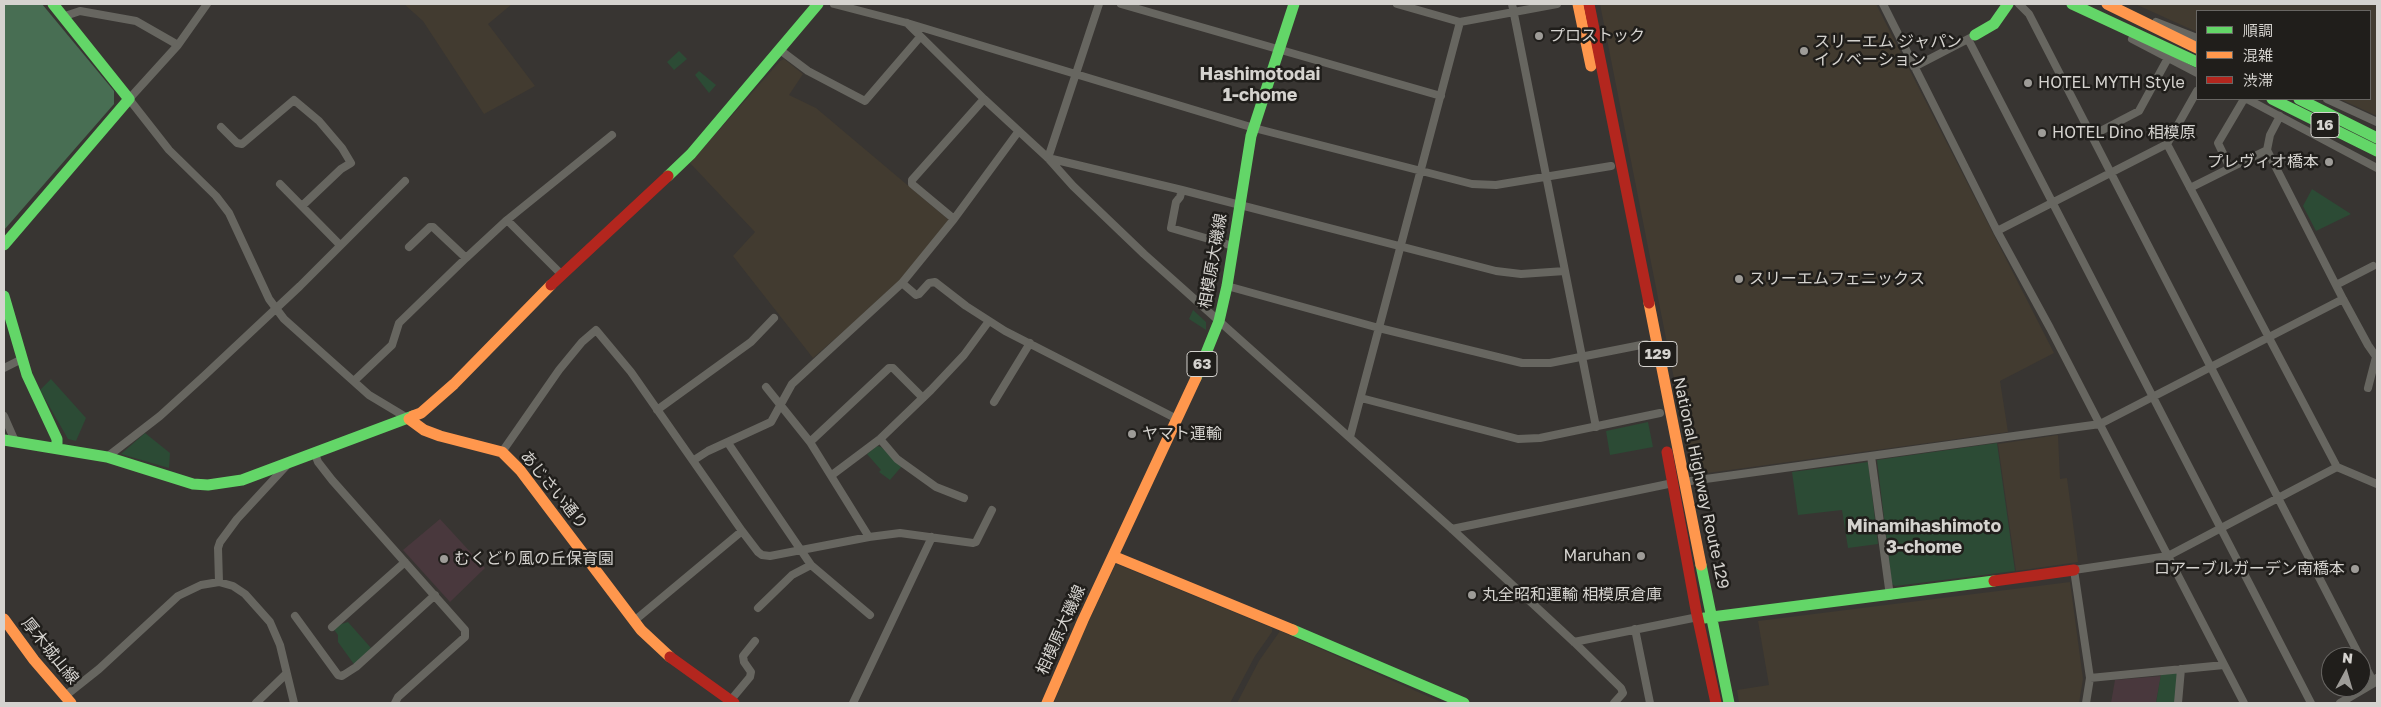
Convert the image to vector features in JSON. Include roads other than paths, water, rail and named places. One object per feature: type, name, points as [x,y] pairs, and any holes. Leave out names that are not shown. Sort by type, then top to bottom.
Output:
[{"type":"main road","points":[[4,245],[129,99],[53,4]]},
{"type":"main road","points":[[10,440],[57,447],[107,458],[193,484],[208,485],[242,480],[421,413],[449,389],[562,275],[691,154],[818,4]]},
{"type":"main road","name":"相模原大磯線","points":[[1047,703],[1206,355],[1219,321],[1228,286],[1233,246],[1254,128],[1294,4]]},
{"type":"main road","name":"National Highway Route 129","points":[[1578,4],[1660,413],[1713,618],[1729,703]]},
{"type":"main road","name":"National Highway Route 129","points":[[1589,4],[1679,482],[1698,617],[1716,703]]},
{"type":"main road","points":[[1971,37],[1994,24],[2008,4]]},
{"type":"main road","points":[[2072,4],[2196,62]]},
{"type":"main road","points":[[2107,4],[2196,48]]},
{"type":"main road","name":"16","points":[[2274,100],[2377,151]]},
{"type":"main road","name":"16","points":[[2301,100],[2377,138]]},
{"type":"main road","points":[[4,296],[22,359],[34,393],[57,439],[57,447]]},
{"type":"main road","name":"あじさい通り","points":[[409,419],[424,430],[440,436],[502,452],[520,470],[634,621],[659,648],[732,702]]},
{"type":"main road","points":[[1113,556],[1307,634],[1464,703]]},
{"type":"main road","points":[[1698,617],[1713,618],[1890,596],[2074,570]]},
{"type":"main road","name":"厚木城山線","points":[[4,619],[68,700]]},
{"type":"street","points":[[207,4],[178,45],[129,99],[169,150],[219,200],[229,213],[267,294],[276,309],[294,330],[369,395],[409,419]]},
{"type":"street","points":[[834,4],[907,23],[1254,128],[1421,171],[1484,185],[1547,178],[1611,166]]},
{"type":"street","points":[[1048,158],[1099,4]]},
{"type":"street","points":[[1121,4],[1441,96]]},
{"type":"street","points":[[1397,4],[1460,22],[1557,4]]},
{"type":"street","points":[[1512,4],[1596,427]]},
{"type":"street","points":[[1883,4],[1997,231],[2100,424],[2244,703]]},
{"type":"street","points":[[2019,4],[2029,14],[2355,647]]},
{"type":"street","points":[[64,16],[80,11],[136,21],[178,45]]},
{"type":"street","points":[[2132,16],[2168,25],[2196,38]]},
{"type":"street","points":[[2107,19],[2135,41],[2196,72]]},
{"type":"street","points":[[1350,437],[1460,22]]},
{"type":"street","points":[[907,23],[1018,132],[1048,158],[1055,168],[1125,237],[1452,529],[1574,642],[1621,688],[1622,692],[1614,703]]},
{"type":"street","points":[[780,50],[808,71],[865,101],[920,37]]},
{"type":"street","points":[[1914,67],[1971,37],[2053,203],[2311,703]]},
{"type":"street","points":[[2091,136],[2139,110],[2168,58]]},
{"type":"street","points":[[1997,231],[2167,144],[2196,93]]},
{"type":"street","points":[[954,220],[912,184],[912,180],[984,99]]},
{"type":"street","points":[[221,127],[237,142],[242,144],[294,100],[319,121],[342,148],[351,163],[341,169],[302,206]]},
{"type":"street","points":[[2230,168],[2218,143],[2244,100]]},
{"type":"street","points":[[2247,100],[2377,168]]},
{"type":"street","points":[[2330,100],[2377,122]]},
{"type":"street","points":[[2280,116],[2270,135],[2267,150],[2343,299],[2377,357],[2368,388]]},
{"type":"street","points":[[694,460],[708,451],[771,422],[792,384],[902,283],[954,220],[1018,132]]},
{"type":"street","points":[[354,382],[392,346],[399,323],[466,258],[507,220],[612,135]]},
{"type":"street","points":[[2167,144],[2337,467],[2377,484]]},
{"type":"street","points":[[2190,188],[2267,150]]},
{"type":"street","points":[[1048,158],[1240,204],[1510,274],[1565,271]]},
{"type":"street","points":[[107,458],[160,416],[276,309],[405,180]]},
{"type":"street","points":[[280,184],[340,245]]},
{"type":"street","points":[[1182,190],[1176,202],[1170,224],[1171,228],[1233,246]]},
{"type":"street","points":[[507,220],[562,275]]},
{"type":"street","points":[[409,247],[430,227],[434,227],[466,258]]},
{"type":"street","points":[[2336,285],[2373,266]]},
{"type":"street","points":[[902,283],[916,295],[920,294],[929,283],[935,282],[989,321],[1177,419]]},
{"type":"street","points":[[1228,286],[1379,328],[1522,363],[1550,363],[1646,344]]},
{"type":"street","points":[[1452,529],[1679,482],[2100,424],[2343,299]]},
{"type":"street","points":[[656,410],[751,342],[774,318]]},
{"type":"street","points":[[832,475],[880,439],[922,398],[964,355],[989,321]]},
{"type":"street","points":[[502,452],[558,370],[594,331],[598,331],[631,372],[742,531],[758,552],[762,554],[770,556],[869,537],[910,533],[973,543],[976,542],[992,510]]},
{"type":"street","points":[[994,402],[1030,343]]},
{"type":"street","points":[[4,368],[22,359]]},
{"type":"street","points":[[810,442],[889,368],[893,368],[922,398]]},
{"type":"street","points":[[766,387],[810,442],[869,537]]},
{"type":"street","points":[[1361,398],[1518,439],[1540,438],[1660,413]]},
{"type":"street","points":[[4,416],[10,440]]},
{"type":"street","points":[[880,439],[897,459],[936,487],[964,498]]},
{"type":"street","points":[[728,443],[811,565],[870,614]]},
{"type":"street","points":[[315,454],[318,462],[332,480],[435,595],[466,633],[465,637],[398,697],[395,703]]},
{"type":"street","points":[[1871,456],[1890,596]]},
{"type":"street","points":[[219,582],[218,548],[220,542],[237,519],[288,464]]},
{"type":"street","points":[[2086,703],[2090,678],[2074,570],[2168,556],[2337,467]]},
{"type":"street","points":[[634,621],[742,531]]},
{"type":"street","points":[[853,703],[932,537]]},
{"type":"street","points":[[332,627],[405,562]]},
{"type":"street","points":[[758,608],[792,575],[811,565]]},
{"type":"street","points":[[68,700],[178,596],[201,585],[219,582],[233,586],[245,594],[270,622],[280,645],[294,703]]},
{"type":"street","points":[[295,616],[338,675],[342,676],[356,666],[435,595]]},
{"type":"street","points":[[1574,642],[1698,617]]},
{"type":"street","points":[[1635,629],[1650,703]]},
{"type":"street","points":[[732,702],[750,677],[750,669],[744,662],[743,656],[755,641]]},
{"type":"street","points":[[2090,678],[2224,664]]},
{"type":"street","points":[[2178,703],[2181,669]]},
{"type":"street","points":[[256,703],[286,674]]},
{"type":"street","points":[[2340,703],[2376,681]]},
{"type":"place","name":"プロストック","points":[[1539,36]]},
{"type":"place","name":"スリーエム ジャパン イノベーション","points":[[1804,51]]},
{"type":"place","name":"HOTEL MYTH Style","points":[[2028,83]]},
{"type":"place","name":"HOTEL Dino 相模原","points":[[2042,133]]},
{"type":"place","name":"プレヴィオ橋本","points":[[2329,162]]},
{"type":"place","name":"スリーエムフェニックス","points":[[1739,279]]},
{"type":"place","name":"ヤマト運輸","points":[[1132,434]]},
{"type":"place","name":"Maruhan","points":[[1641,556]]},
{"type":"place","name":"むくどり風の丘保育園","points":[[444,559]]},
{"type":"place","name":"ロアーブルガーデン南橋本","points":[[2355,569]]},
{"type":"place","name":"丸全昭和運輸 相模原倉庫","points":[[1472,595]]},
{"type":"district","name":"Hashimotodai 1-chome","points":[[1260,84]]},
{"type":"district","name":"Minamihashimoto 3-chome","points":[[1924,536]]}]
